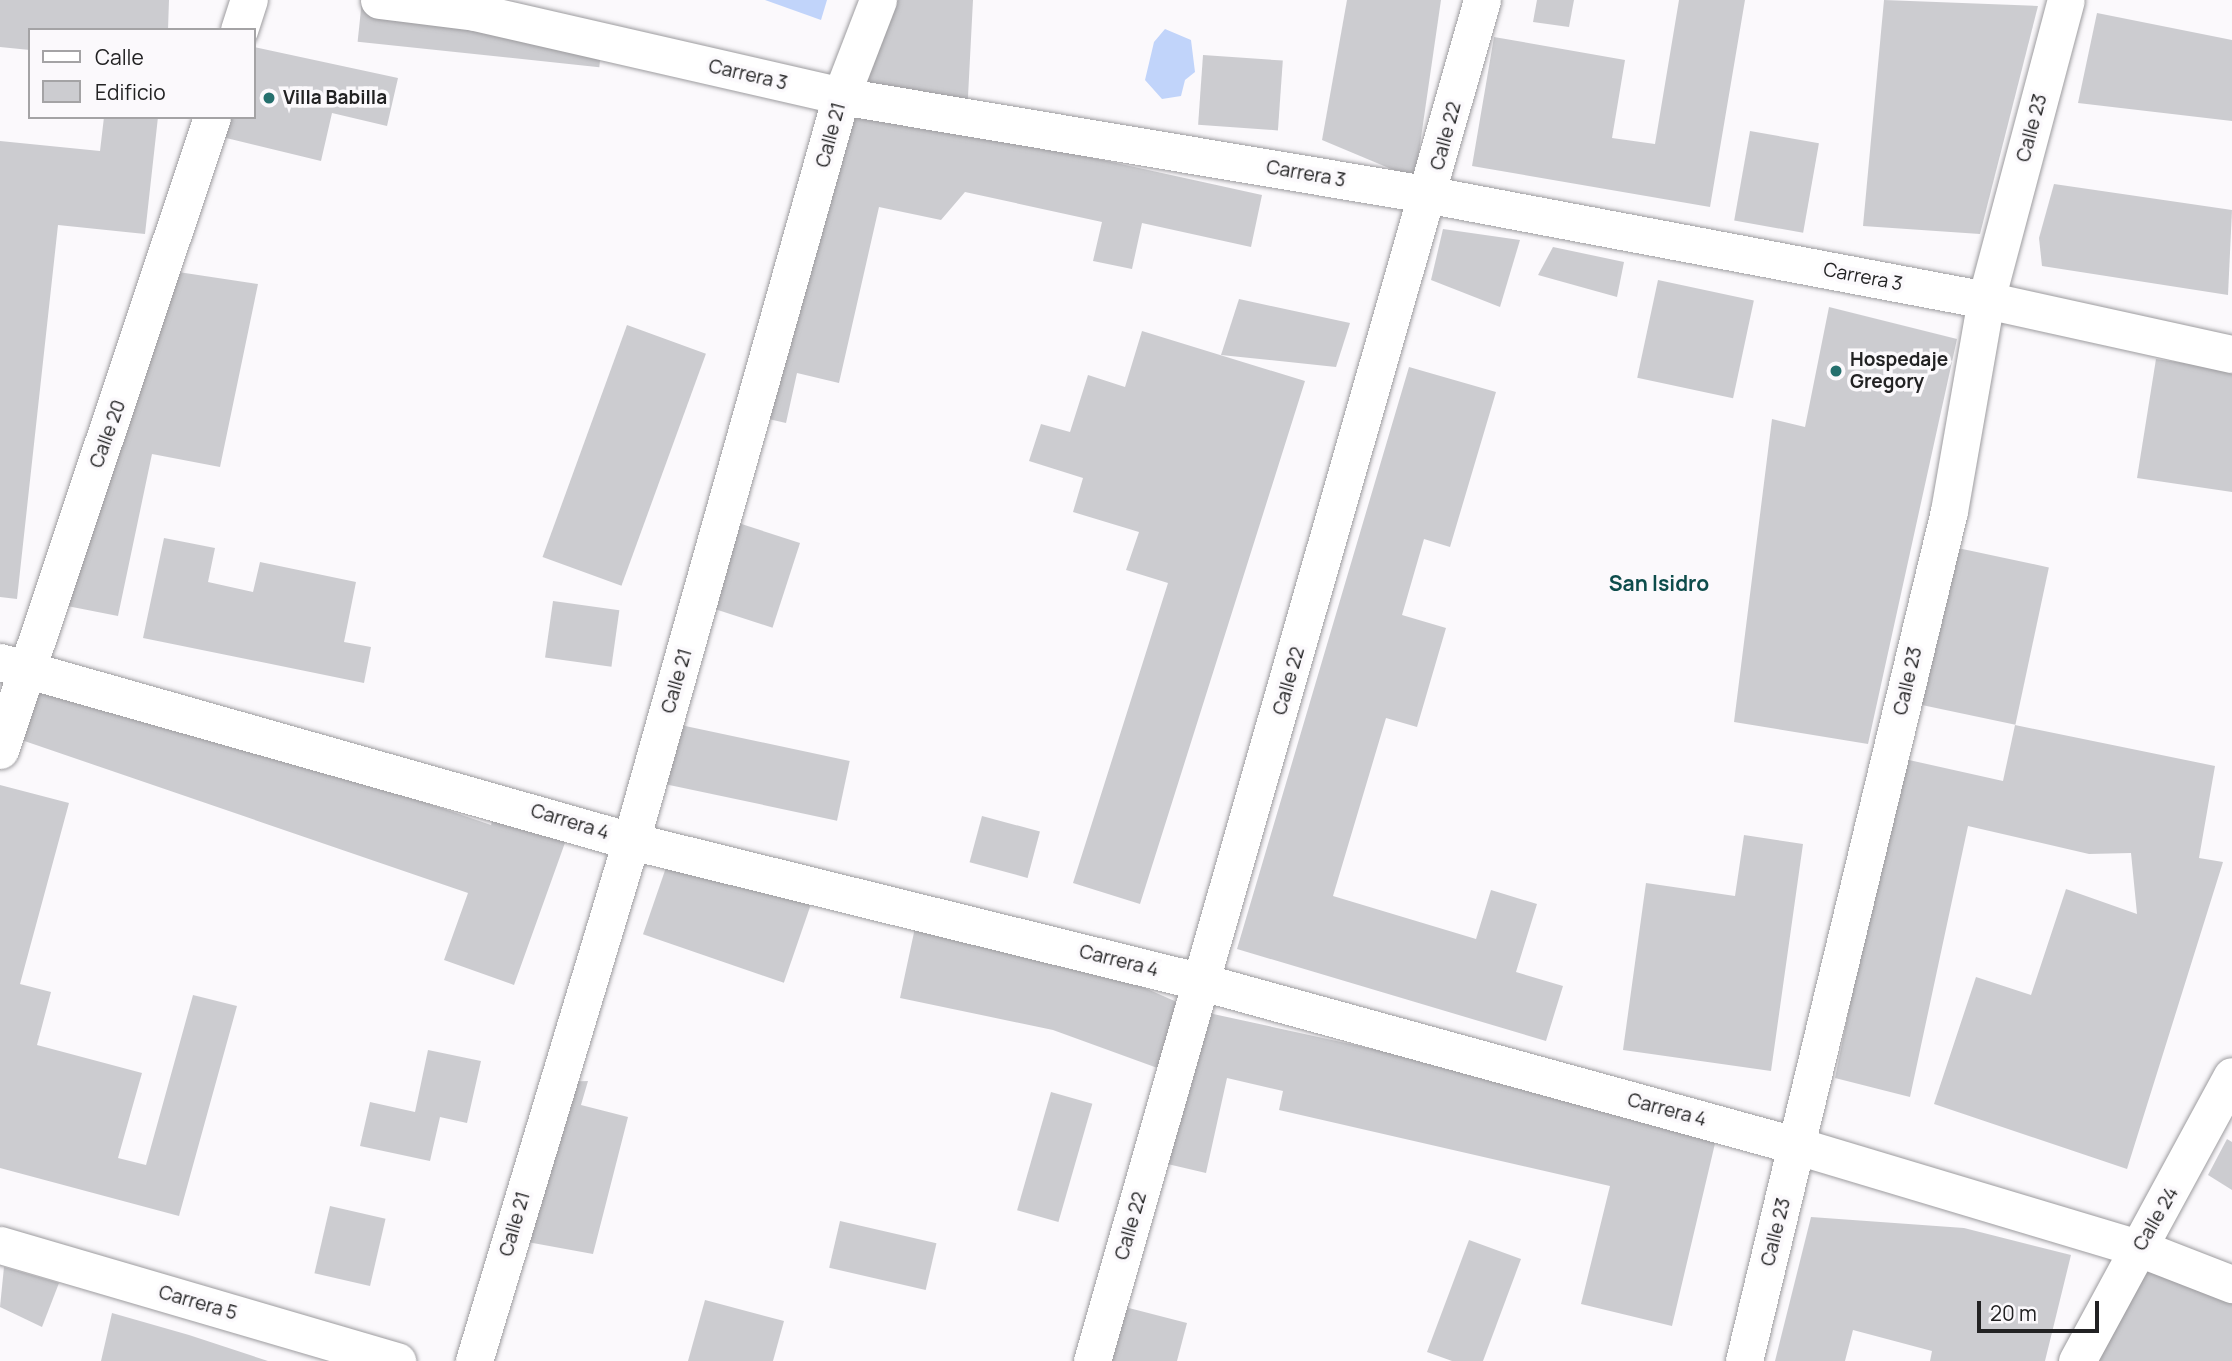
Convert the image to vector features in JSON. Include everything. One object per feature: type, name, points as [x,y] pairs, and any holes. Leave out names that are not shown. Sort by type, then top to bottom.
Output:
[{"type":"street","points":[[240,28],[248,0]]},
{"type":"street","name":"Carrera 3","points":[[379,0],[475,12],[841,96],[1431,195],[1986,300],[2232,354]]},
{"type":"street","name":"Calle 21","points":[[474,1361],[631,841],[841,96],[878,0]]},
{"type":"street","name":"Calle 22","points":[[1092,1361],[1431,195],[1482,0]]},
{"type":"street","name":"Calle 23","points":[[1744,1361],[1949,511],[1986,300],[2066,0]]},
{"type":"street","name":"Calle 20","points":[[0,750],[13,666],[211,119]]},
{"type":"street","name":"Carrera 4","points":[[13,666],[631,841],[1202,982],[1798,1146],[2138,1248],[2232,1284]]},
{"type":"street","name":"Calle 24","points":[[2077,1361],[2232,1076]]},
{"type":"street","name":"Carrera 5","points":[[0,1245],[397,1361]]},
{"type":"water","points":[[765,0],[827,0],[821,20]]},
{"type":"water","points":[[1165,29],[1191,40],[1195,72],[1185,80],[1181,96],[1162,99],[1145,80],[1154,42]]},
{"type":"building","points":[[0,0],[169,0],[168,28],[28,28],[28,50],[0,47]]},
{"type":"building","points":[[362,0],[604,25],[599,67],[358,42]]},
{"type":"building","points":[[878,0],[973,0],[967,116],[1048,148],[1262,195],[1251,247],[1142,223],[1132,269],[1093,261],[1102,222],[965,192],[941,220],[879,207],[839,383],[797,373],[786,423],[756,416]]},
{"type":"building","points":[[1347,0],[1441,0],[1415,179],[1322,140]]},
{"type":"building","points":[[1537,0],[1574,0],[1569,27],[1533,22]]},
{"type":"building","points":[[1679,0],[1745,0],[1710,207],[1472,166],[1494,37],[1625,60],[1612,138],[1655,144]]},
{"type":"building","points":[[1884,0],[2038,6],[1980,234],[1863,226]]},
{"type":"building","points":[[2097,13],[2232,40],[2232,121],[2078,103]]},
{"type":"building","points":[[256,47],[398,78],[387,126],[332,113],[321,161],[218,136],[222,119],[256,119]]},
{"type":"building","points":[[1203,55],[1283,61],[1278,130],[1198,125]]},
{"type":"building","points":[[104,119],[158,119],[145,234],[58,225],[17,599],[0,597],[0,141],[100,151]]},
{"type":"building","points":[[1750,131],[1819,143],[1803,233],[1734,221]]},
{"type":"building","points":[[2054,184],[2232,210],[2228,295],[2042,266],[2039,238]]},
{"type":"building","points":[[1443,229],[1520,240],[1500,307],[1431,280]]},
{"type":"building","points":[[1553,247],[1624,262],[1617,297],[1538,275]]},
{"type":"building","points":[[165,270],[258,284],[220,467],[152,454],[118,616],[57,604]]},
{"type":"building","points":[[1658,280],[1754,300],[1733,398],[1637,378]]},
{"type":"building","points":[[1239,299],[1350,323],[1336,367],[1221,355]]},
{"type":"building","points":[[1829,307],[1957,339],[1868,744],[1734,722],[1772,419],[1805,427]]},
{"type":"building","points":[[627,325],[706,354],[621,586],[543,557]]},
{"type":"building","points":[[1142,331],[1305,381],[1140,904],[1073,883],[1168,583],[1126,570],[1139,532],[1073,512],[1083,478],[1029,461],[1041,424],[1070,432],[1088,375],[1125,387]]},
{"type":"building","points":[[2156,359],[2232,370],[2232,492],[2137,478]]},
{"type":"building","points":[[1409,367],[1496,392],[1450,547],[1424,539],[1402,615],[1446,628],[1417,727],[1386,718],[1333,896],[1476,939],[1491,890],[1537,904],[1516,972],[1563,986],[1546,1041],[1237,949]]},
{"type":"building","points":[[723,518],[800,543],[773,628],[695,603]]},
{"type":"building","points":[[164,538],[215,548],[208,582],[253,592],[260,562],[356,582],[344,642],[371,647],[364,683],[143,638]]},
{"type":"building","points":[[1953,547],[2049,567],[2015,725],[1920,704]]},
{"type":"building","points":[[553,601],[619,610],[611,667],[545,657]]},
{"type":"building","points":[[28,680],[316,765],[491,825],[495,809],[571,826],[514,985],[444,960],[468,893],[4,734]]},
{"type":"building","points":[[657,720],[850,761],[837,821],[644,780]]},
{"type":"building","points":[[2015,725],[2215,766],[2199,858],[2223,862],[2127,1169],[1934,1104],[1976,977],[2031,995],[2066,889],[2137,914],[2131,853],[2089,854],[1968,826],[1910,1097],[1835,1078],[1900,758],[2003,781]]},
{"type":"building","points":[[0,785],[69,803],[20,984],[51,992],[37,1045],[142,1073],[118,1158],[146,1165],[193,995],[237,1006],[179,1216],[0,1168]]},
{"type":"building","points":[[982,816],[1040,832],[1028,878],[970,862]]},
{"type":"building","points":[[1744,835],[1803,844],[1771,1071],[1623,1050],[1646,883],[1735,896]]},
{"type":"building","points":[[671,853],[812,902],[784,983],[643,934]]},
{"type":"building","points":[[916,923],[1070,955],[1195,1010],[1593,1097],[1717,1135],[1672,1326],[1581,1304],[1610,1186],[1279,1110],[1283,1091],[1227,1078],[1206,1173],[1142,1158],[1174,1074],[1053,1030],[900,998]]},
{"type":"building","points":[[428,1050],[481,1061],[467,1123],[440,1117],[430,1161],[360,1146],[370,1102],[415,1112]]},
{"type":"building","points":[[588,1081],[581,1105],[628,1117],[593,1254],[511,1239],[558,1082]]},
{"type":"building","points":[[1051,1092],[1092,1104],[1058,1222],[1017,1210]]},
{"type":"building","points":[[2227,1139],[2232,1142],[2232,1190],[2208,1175]]},
{"type":"building","points":[[330,1206],[386,1219],[370,1286],[314,1273]]},
{"type":"building","points":[[1811,1217],[1964,1228],[2071,1255],[2045,1361],[1930,1361],[1932,1351],[1853,1330],[1845,1361],[1775,1361]]},
{"type":"building","points":[[840,1221],[936,1243],[926,1290],[829,1268]]},
{"type":"building","points":[[1469,1240],[1521,1259],[1483,1361],[1452,1361],[1427,1352]]},
{"type":"building","points":[[4,1267],[59,1283],[42,1327],[0,1307]]},
{"type":"building","points":[[2146,1270],[2232,1302],[2232,1361],[2088,1361]]},
{"type":"building","points":[[705,1300],[784,1321],[773,1361],[688,1361]]},
{"type":"building","points":[[1125,1307],[1187,1323],[1177,1361],[1111,1361]]},
{"type":"building","points":[[112,1313],[189,1335],[268,1361],[101,1361]]},
{"type":"place","name":"Villa Babilla","points":[[269,98]]},
{"type":"place","name":"Hospedaje Gregory","points":[[1836,371]]},
{"type":"district","name":"San Isidro","points":[[1659,583]]}]
